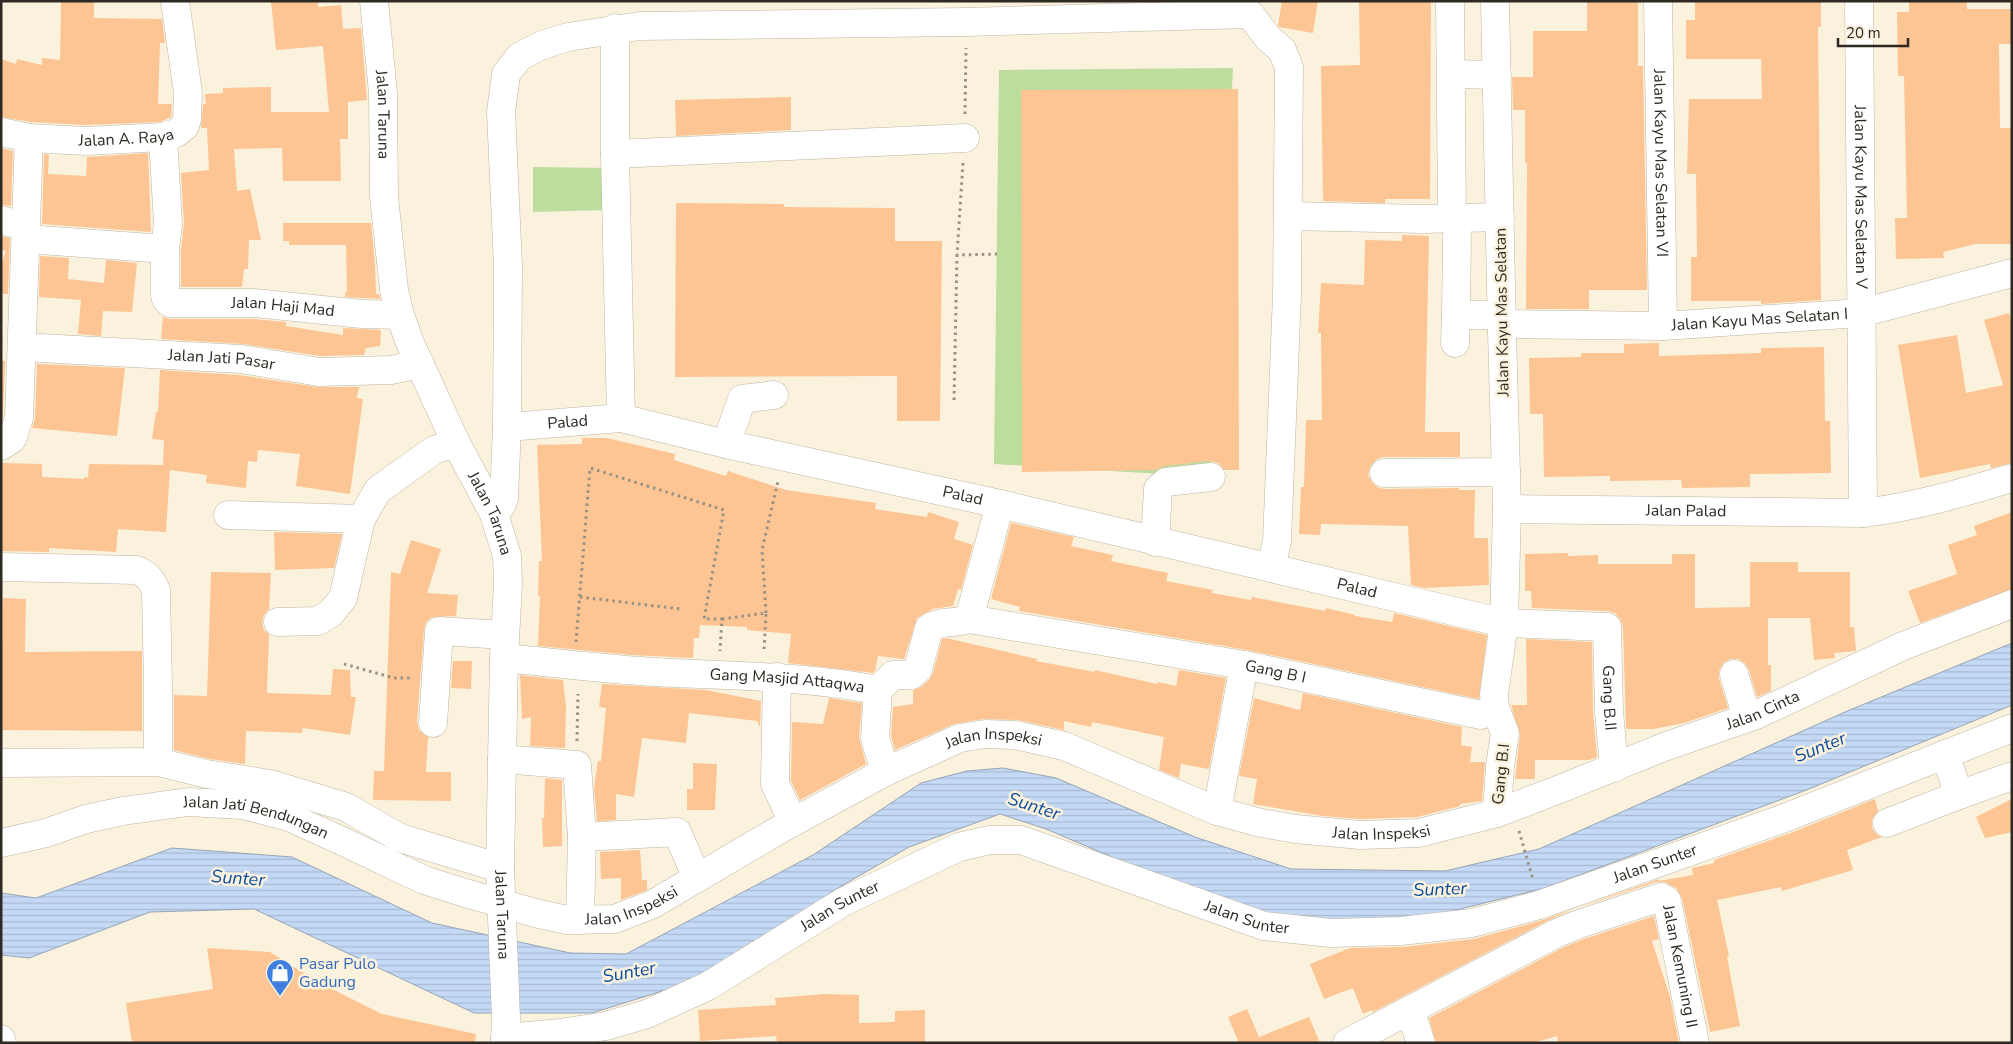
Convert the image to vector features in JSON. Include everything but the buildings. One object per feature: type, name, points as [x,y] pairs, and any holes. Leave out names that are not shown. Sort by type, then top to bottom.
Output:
[{"type":"street","name":"Jalan A. Raya","points":[[1,132],[29,138],[86,141],[163,137],[176,133],[185,126],[188,93],[175,1]]},
{"type":"street","name":"Jalan Taruna","points":[[374,1],[383,93],[384,197],[394,290],[410,344],[456,443],[494,514],[506,556],[508,584],[504,647],[500,868],[505,1033]]},
{"type":"street","points":[[1450,1],[1455,343]]},
{"type":"street","name":"Jalan Kayu Mas Selatan","points":[[1495,1],[1508,509],[1504,623]]},
{"type":"street","name":"Jalan Kayu Mas Selatan VI","points":[[1658,1],[1664,326]]},
{"type":"street","name":"Jalan Kayu Mas Selatan V","points":[[1859,1],[1863,513]]},
{"type":"street","points":[[494,514],[504,498],[507,428],[508,266],[501,112],[506,74],[519,56],[542,45],[568,37],[615,28],[665,13],[967,12],[1250,8],[1268,38],[1282,50],[1289,67],[1288,216],[1277,540],[1271,568]]},
{"type":"street","points":[[615,28],[615,154],[621,418]]},
{"type":"street","points":[[1451,74],[1497,75]]},
{"type":"street","points":[[17,229],[165,249],[168,224],[163,137]]},
{"type":"street","points":[[1,446],[12,440],[19,418],[22,347],[17,229],[29,138]]},
{"type":"street","points":[[615,154],[965,138]]},
{"type":"street","points":[[1288,216],[1454,228],[1500,216]]},
{"type":"street","name":"Jalan Haji Mad","points":[[165,249],[166,300],[170,303],[254,303],[362,314],[400,315]]},
{"type":"street","name":"Jalan Kayu Mas Selatan I","points":[[1456,315],[1502,319],[1664,326],[1861,313],[2012,272]]},
{"type":"street","name":"Jalan Jati Pasar","points":[[22,347],[241,359],[319,372],[391,370],[420,364]]},
{"type":"street","points":[[726,444],[742,399],[774,395]]},
{"type":"street","name":"Palad","points":[[507,428],[621,418],[726,444],[1000,504],[1504,623],[1608,627]]},
{"type":"street","points":[[278,622],[318,621],[330,613],[343,598],[361,519],[378,490],[434,450],[456,443]]},
{"type":"street","points":[[1384,473],[1506,472]]},
{"type":"street","points":[[1155,542],[1158,489],[1166,482],[1211,477]]},
{"type":"street","name":"Jalan Palad","points":[[1508,509],[1863,513],[1890,510],[1944,498],[2012,478]]},
{"type":"street","points":[[969,619],[1000,504]]},
{"type":"street","points":[[228,515],[361,519]]},
{"type":"street","points":[[1,567],[136,570],[144,573],[151,579],[156,590],[158,762]]},
{"type":"street","name":"Jalan Cinta","points":[[1504,810],[1664,747],[1747,718],[1903,646],[2012,604]]},
{"type":"street","name":"Gang B I","points":[[969,619],[1244,665],[1482,715],[1495,708]]},
{"type":"street","name":"Gang Masjid Attaqwa","points":[[436,677],[439,631],[574,665],[673,673],[770,676],[878,690],[893,675],[911,675],[918,669],[929,628],[936,624],[962,622],[969,619]]},
{"type":"street","points":[[1495,708],[1494,694],[1504,623]]},
{"type":"street","name":"Gang B.II","points":[[1608,627],[1609,711],[1614,768]]},
{"type":"street","points":[[1217,811],[1244,665]]},
{"type":"street","points":[[1734,674],[1747,718]]},
{"type":"street","points":[[770,676],[775,784],[793,822]]},
{"type":"street","points":[[433,723],[436,677]]},
{"type":"street","points":[[878,690],[875,738],[885,772]]},
{"type":"street","name":"Gang B.I","points":[[1495,708],[1506,733],[1500,766],[1504,810]]},
{"type":"street","name":"Jalan Sunter","points":[[505,1033],[606,1026],[646,1014],[708,986],[843,902],[959,847],[990,840],[1021,840],[1264,926],[1331,933],[1401,931],[1472,923],[1539,905],[1782,820],[2012,728]]},
{"type":"street","name":"Jalan Inspeksi","points":[[502,912],[567,920],[615,919],[653,904],[793,822],[885,772],[960,738],[984,734],[1015,735],[1064,746],[1217,811],[1261,823],[1296,829],[1360,835],[1419,833],[1504,810]]},
{"type":"street","points":[[1945,754],[1960,795]]},
{"type":"street","points":[[502,759],[577,764],[582,838],[580,920]]},
{"type":"street","points":[[1,763],[158,762],[207,774],[270,784],[346,807],[400,838],[500,868]]},
{"type":"street","points":[[1887,823],[2012,776]]},
{"type":"street","name":"Jalan Jati Bendungan","points":[[1,842],[46,833],[86,819],[132,810],[188,802],[243,805],[289,817],[342,840],[424,880],[502,912]]},
{"type":"street","points":[[582,838],[677,832],[697,878]]},
{"type":"street","name":"Jalan Kemuning II","points":[[1410,1010],[1555,934],[1656,897],[1661,897],[1666,901],[1695,1043]]},
{"type":"street","points":[[1347,1043],[1410,1010],[1421,1043]]},
{"type":"street","points":[[1,1039],[2,1043]]},
{"type":"path","points":[[954,400],[956,255]]},
{"type":"path","points":[[770,676],[762,550],[784,456]]},
{"type":"path","points":[[574,665],[590,468],[724,510],[704,619],[766,613]]},
{"type":"path","points":[[580,597],[681,609]]},
{"type":"path","points":[[718,674],[722,618]]},
{"type":"path","points":[[344,664],[394,678],[436,677]]},
{"type":"path","points":[[577,764],[578,694]]},
{"type":"path","points":[[1524,850],[1534,884]]},
{"type":"green space","points":[[1233,68],[1211,477],[994,464],[999,70]]},
{"type":"green space","points":[[533,167],[608,168],[607,210],[533,212]]},
{"type":"water","name":"Sunter","points":[[2012,643],[2012,705],[1809,789],[1545,888],[1416,920],[1303,926],[1180,886],[1046,829],[1000,814],[909,847],[833,891],[717,974],[592,1013],[474,1013],[254,909],[150,912],[29,958],[1,955],[1,893],[36,898],[172,848],[292,857],[432,923],[570,953],[626,954],[813,855],[921,783],[967,771],[1003,768],[1056,778],[1195,837],[1291,869],[1445,871],[1539,849],[1845,712]]},
{"type":"place","name":"Pasar Pulo Gadung","points":[[280,997]]}]
